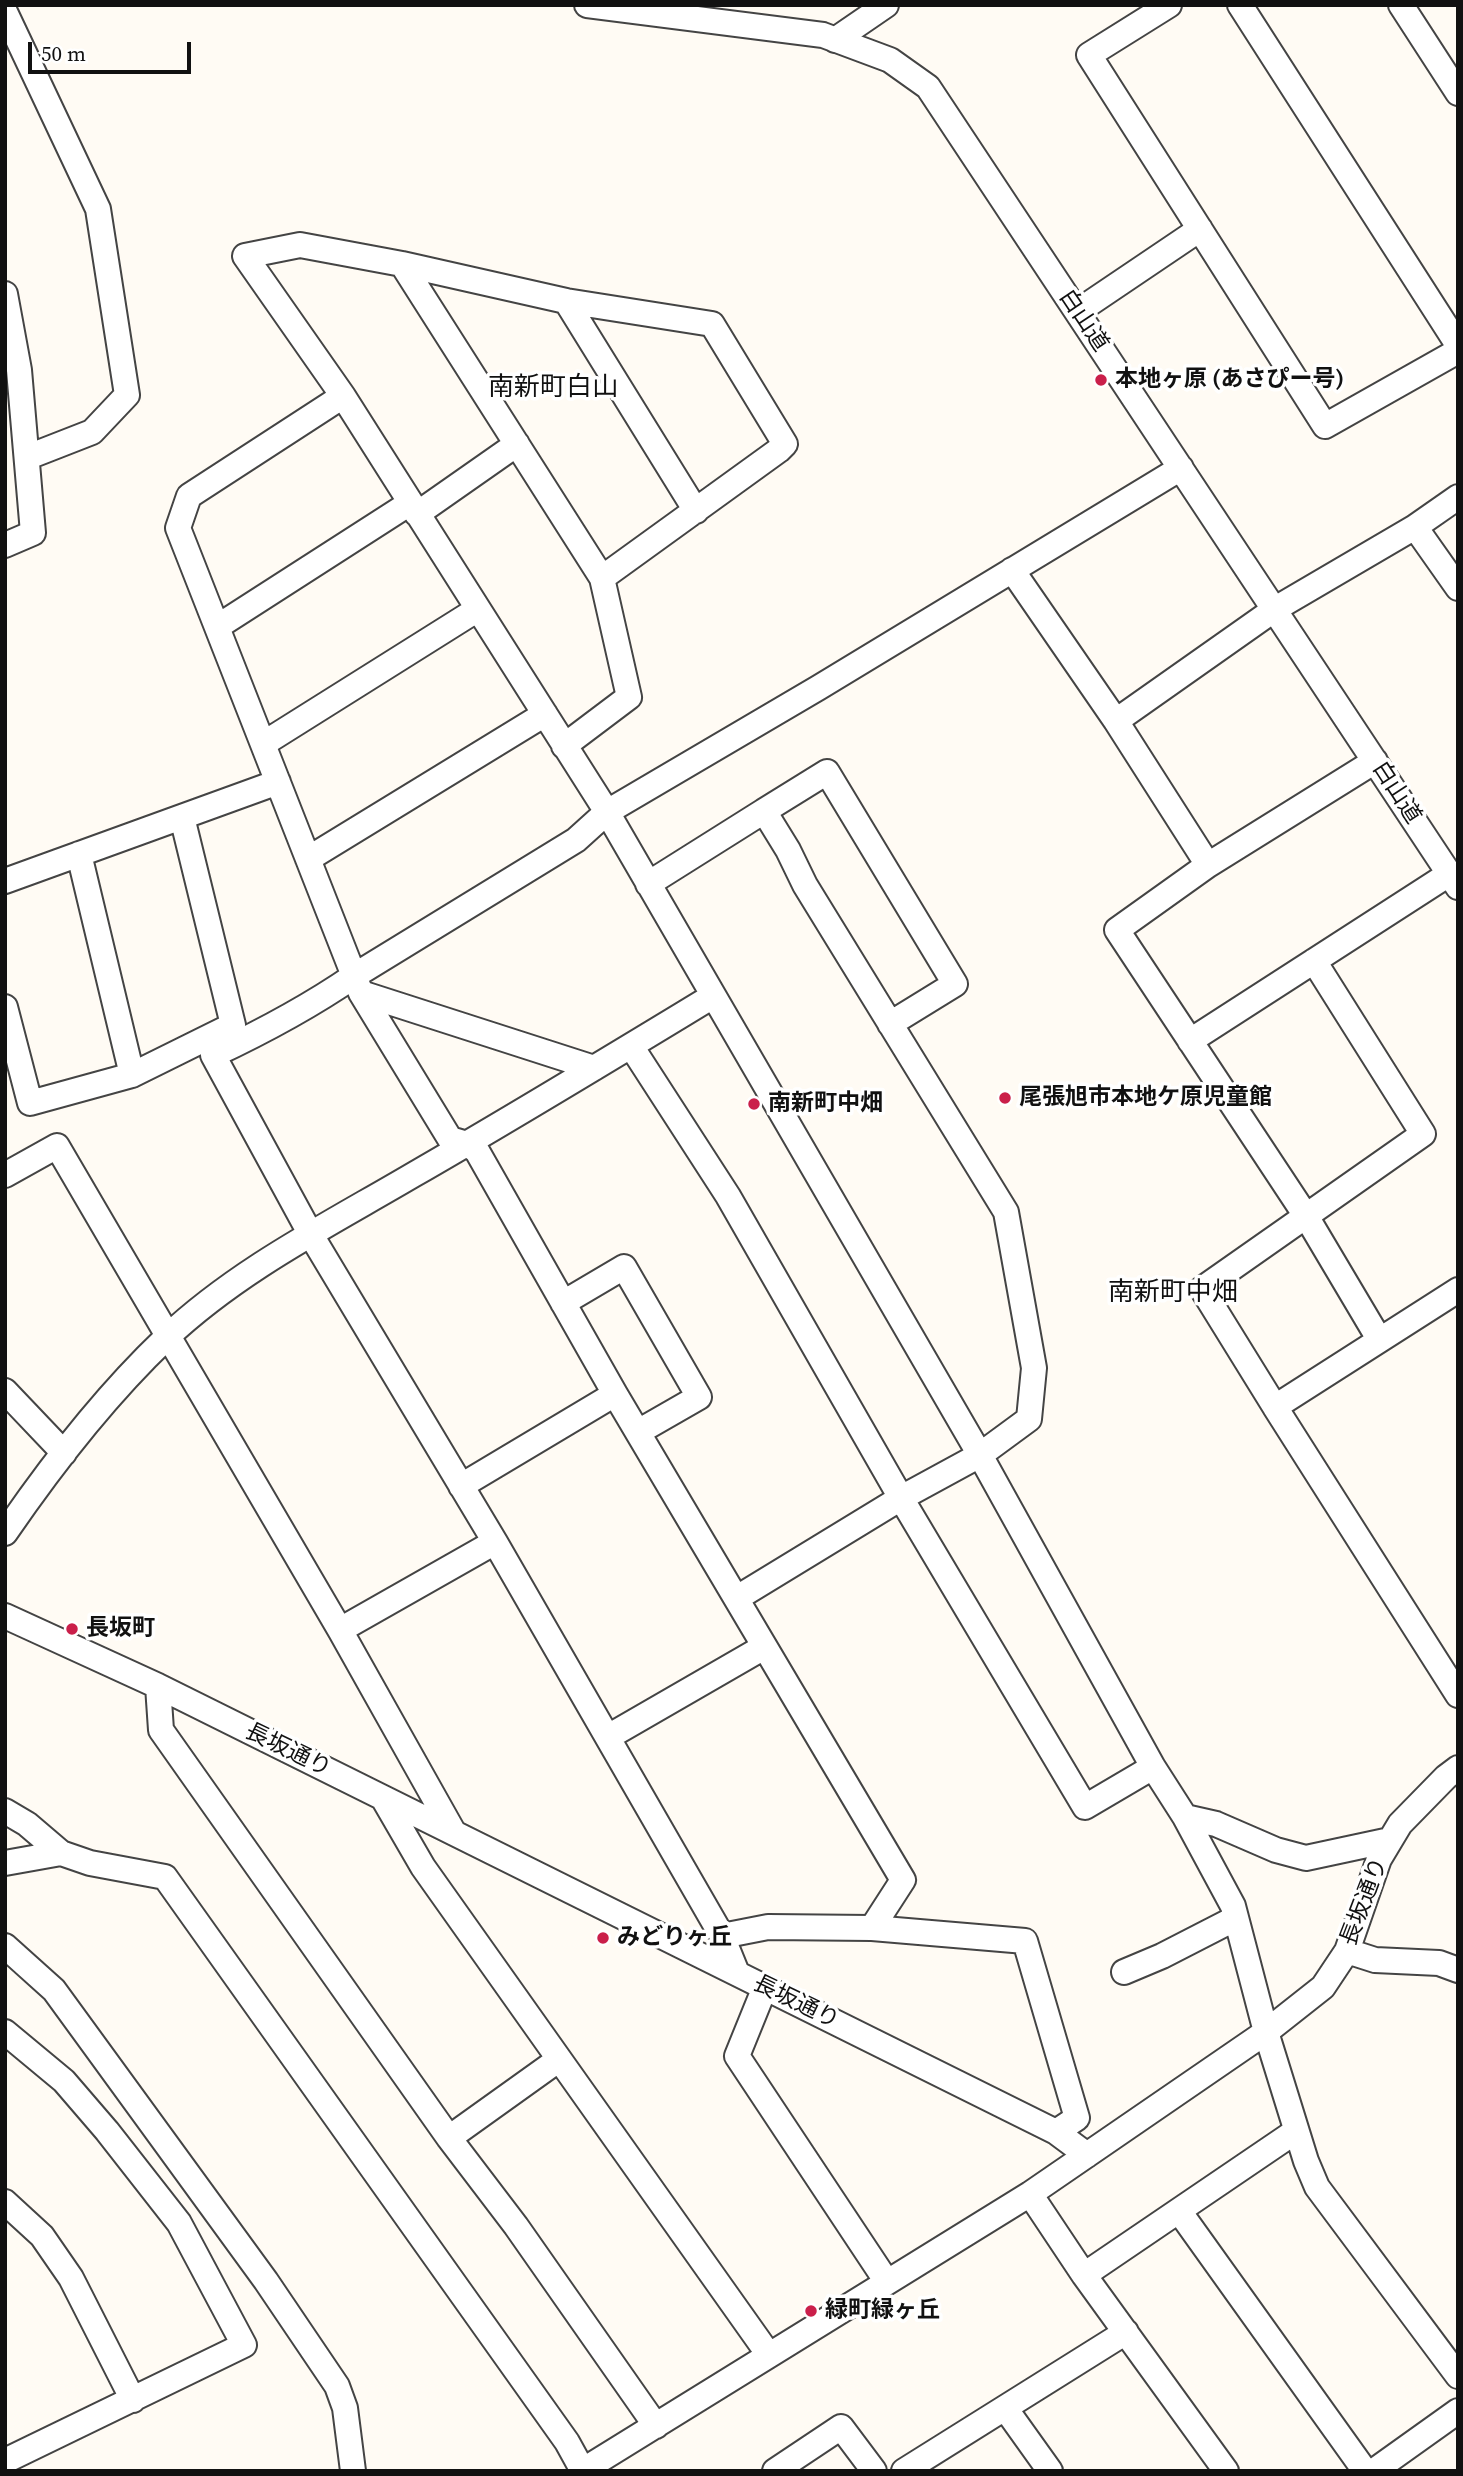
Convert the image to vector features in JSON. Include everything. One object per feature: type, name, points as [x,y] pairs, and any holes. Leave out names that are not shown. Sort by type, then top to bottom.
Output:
[{"type":"street","name":"白山道","points":[[587,5],[728,15],[823,35],[890,60],[928,87],[1454,880]]},
{"type":"street","points":[[835,40],[886,5]]},
{"type":"street","points":[[1169,5],[1089,55],[1325,426],[1458,351]]},
{"type":"street","points":[[1240,5],[1458,345]]},
{"type":"street","points":[[1401,5],[1451,68],[1458,93]]},
{"type":"street","points":[[5,12],[98,209],[127,395],[92,432],[27,457]]},
{"type":"street","points":[[1077,312],[1200,229]]},
{"type":"street","points":[[602,578],[785,443],[712,324],[566,301],[402,264],[300,245],[245,256],[343,396],[607,812],[980,1455],[1153,1768],[1185,1817],[1233,1906],[1265,2032],[1306,2161],[1317,2187],[1458,2376]]},
{"type":"street","points":[[402,264],[602,578],[629,696],[565,746]]},
{"type":"street","points":[[5,293],[19,370],[33,533],[5,545]]},
{"type":"street","points":[[566,301],[696,511]]},
{"type":"street","points":[[343,396],[189,496],[178,528],[357,984],[450,1139],[467,1144],[477,1151],[615,1394],[903,1880],[872,1928]]},
{"type":"street","points":[[217,627],[517,444]]},
{"type":"street","points":[[5,1007],[30,1103],[132,1075],[217,1043],[260,1034],[329,993],[357,984],[576,840],[607,812],[818,688],[1181,468]]},
{"type":"street","points":[[1116,721],[1275,609],[1415,527],[1458,498]]},
{"type":"street","points":[[1415,527],[1458,587]]},
{"type":"street","points":[[1012,570],[1116,721],[1209,865]]},
{"type":"street","points":[[262,744],[478,609]]},
{"type":"street","points":[[308,859],[545,714]]},
{"type":"street","points":[[1375,761],[1209,865],[1116,930],[1306,1216],[1379,1339]]},
{"type":"street","points":[[648,884],[827,772],[955,984],[890,1024]]},
{"type":"street","points":[[5,881],[278,782]]},
{"type":"street","points":[[737,1598],[901,1498],[980,1455],[1029,1419],[1034,1368],[1006,1212],[805,886],[788,849],[764,811]]},
{"type":"street","points":[[182,817],[233,1026],[217,1043],[213,1055],[311,1235],[495,1542],[722,1936],[737,1973]]},
{"type":"street","points":[[79,854],[132,1075]]},
{"type":"street","points":[[1190,1041],[1314,961],[1454,880]]},
{"type":"street","points":[[1314,961],[1423,1134],[1202,1289],[1458,1695]]},
{"type":"street","points":[[357,984],[594,1068]]},
{"type":"street","points":[[10,1518],[98,1408],[168,1337],[250,1269],[467,1144],[713,996]]},
{"type":"street","points":[[631,1046],[728,1196],[901,1498],[1085,1807],[1153,1768]]},
{"type":"street","points":[[5,1175],[57,1146],[340,1630],[454,1833]]},
{"type":"street","points":[[564,1303],[624,1266],[699,1397],[638,1432]]},
{"type":"street","points":[[1275,1407],[1458,1290]]},
{"type":"street","points":[[5,1391],[64,1453]]},
{"type":"street","points":[[461,1486],[615,1394]]},
{"type":"street","points":[[340,1630],[495,1542]]},
{"type":"street","name":"長坂通り","points":[[5,1616],[158,1686],[737,1973],[1056,2132],[1087,2155],[1265,2032],[1323,1987],[1348,1951],[1379,1859],[1390,1840],[1400,1824],[1458,1768]]},
{"type":"street","points":[[608,1737],[764,1647]]},
{"type":"street","points":[[158,1686],[161,1730],[656,2426]]},
{"type":"street","points":[[383,1798],[423,1867],[769,2355]]},
{"type":"street","points":[[5,1811],[27,1824],[61,1853],[90,1863],[164,1877],[567,2442],[582,2471],[1030,2194],[1087,2155]]},
{"type":"street","points":[[1185,1817],[1216,1824],[1276,1850],[1306,1858],[1390,1840]]},
{"type":"street","points":[[5,1863],[61,1853]]},
{"type":"street","points":[[1124,1972],[1162,1956],[1236,1917]]},
{"type":"street","points":[[722,1936],[768,1927],[872,1928],[1025,1941],[1077,2118],[1056,2132]]},
{"type":"street","points":[[5,1945],[48,1983],[267,2281],[337,2386],[345,2408],[353,2471]]},
{"type":"street","points":[[1348,1951],[1375,1960],[1439,1963],[1458,1970]]},
{"type":"street","points":[[765,1987],[737,2056],[887,2283]]},
{"type":"street","points":[[5,2032],[64,2081],[179,2223],[244,2345],[134,2400],[8,2453]]},
{"type":"street","points":[[449,2138],[558,2060]]},
{"type":"street","points":[[1084,2275],[1296,2131]]},
{"type":"street","points":[[1030,2194],[1084,2275],[1226,2471]]},
{"type":"street","points":[[5,2202],[42,2236],[71,2278],[134,2400]]},
{"type":"street","points":[[1179,2211],[1365,2471]]},
{"type":"street","points":[[904,2471],[1126,2332]]},
{"type":"street","points":[[1005,2408],[1050,2471]]},
{"type":"street","points":[[1374,2471],[1458,2411]]},
{"type":"street","points":[[775,2471],[841,2427],[874,2471]]},
{"type":"place","name":"本地ヶ原 (あさぴー号)","points":[[1101,380]]},
{"type":"place","name":"尾張旭市本地ケ原児童館","points":[[1005,1098]]},
{"type":"place","name":"南新町中畑","points":[[754,1104]]},
{"type":"place","name":"長坂町","points":[[72,1629]]},
{"type":"place","name":"みどりヶ丘","points":[[603,1938]]},
{"type":"place","name":"緑町緑ヶ丘","points":[[811,2311]]},
{"type":"district","name":"南新町白山","points":[[553,388]]},
{"type":"district","name":"南新町中畑","points":[[1173,1293]]}]
